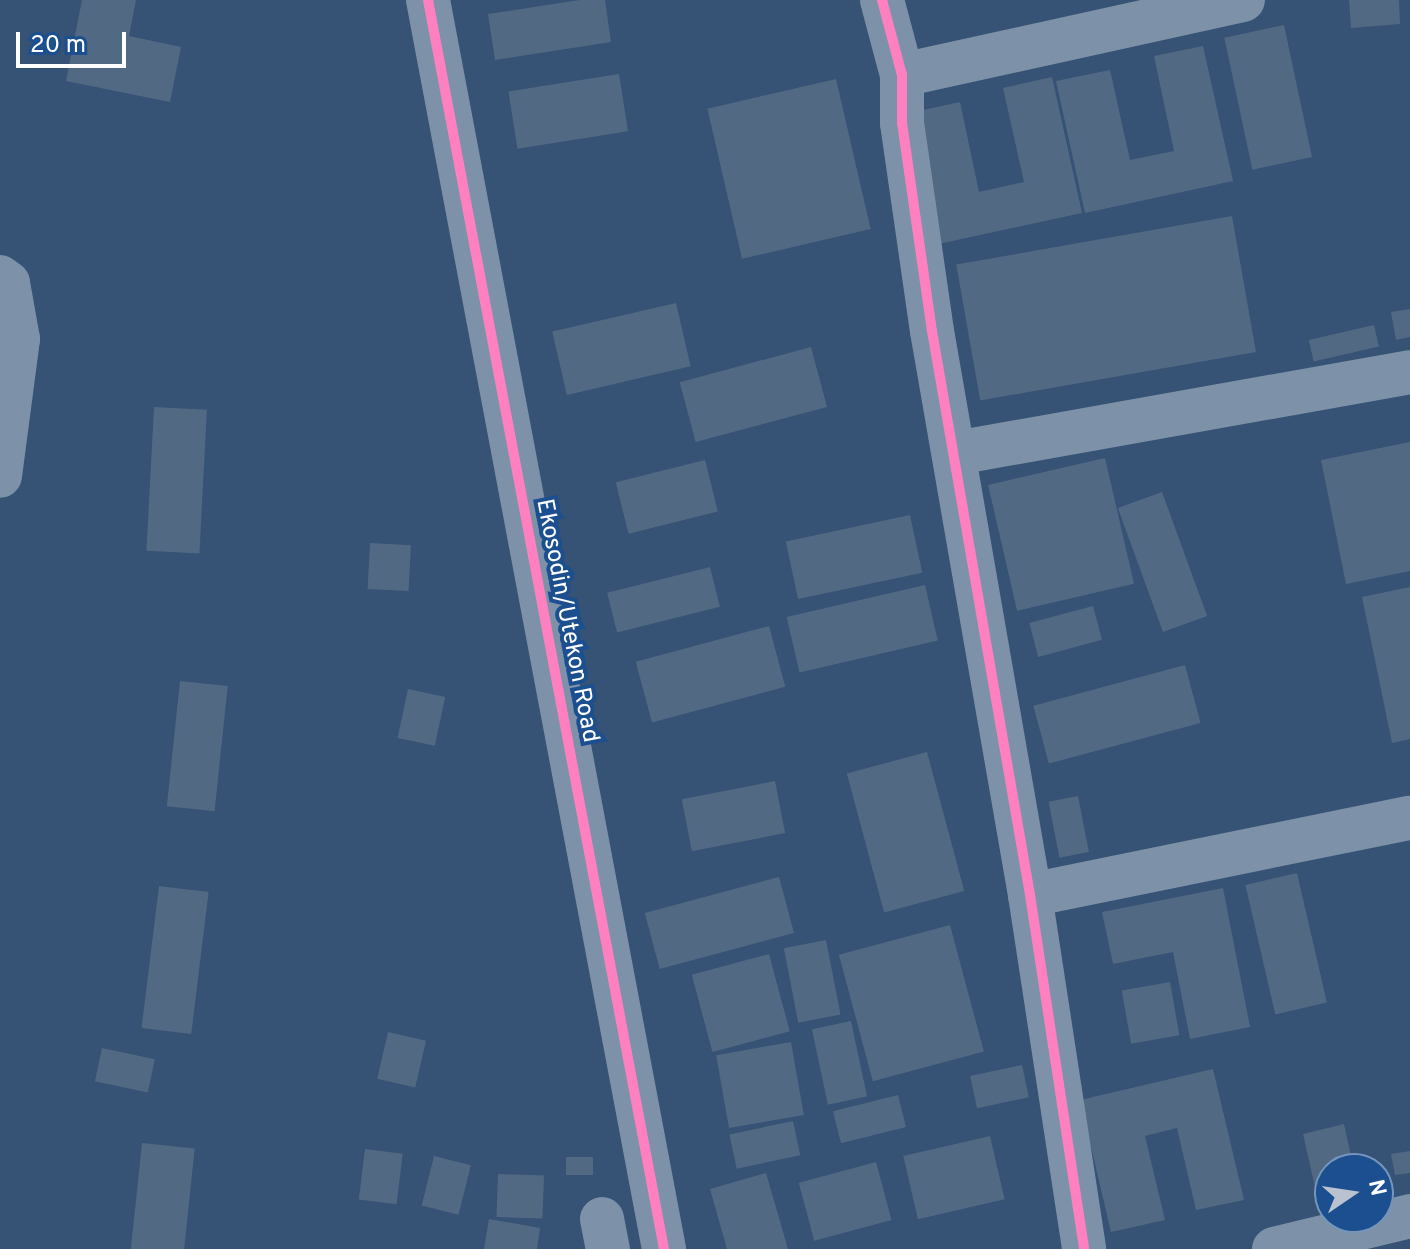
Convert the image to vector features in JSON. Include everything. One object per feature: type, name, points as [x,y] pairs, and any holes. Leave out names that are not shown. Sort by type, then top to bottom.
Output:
[{"type":"street","name":"Ekosodin/Utekon Road","points":[[428,0],[664,1249]]},
{"type":"street","points":[[882,0],[902,75],[904,138],[932,331],[956,453],[1030,895],[1084,1249]]},
{"type":"street","points":[[902,75],[1243,0]]},
{"type":"street","points":[[0,277],[8,283],[18,339],[0,476]]},
{"type":"street","points":[[956,453],[1410,372]]},
{"type":"street","points":[[1030,895],[1410,818]]},
{"type":"street","points":[[1274,1249],[1410,1216]]},
{"type":"building","points":[[82,0],[136,0],[129,36],[181,47],[170,102],[66,81]]},
{"type":"building","points":[[580,0],[605,0],[611,42],[495,60],[488,14]]},
{"type":"building","points":[[1349,0],[1399,0],[1400,24],[1351,28]]},
{"type":"building","points":[[1284,25],[1312,157],[1252,170],[1224,38]]},
{"type":"building","points":[[1203,46],[1233,181],[1085,213],[1056,81],[1110,70],[1130,160],[1174,151],[1154,56]]},
{"type":"building","points":[[619,74],[628,131],[517,149],[508,92]]},
{"type":"building","points":[[1052,77],[1082,213],[934,245],[905,114],[960,102],[979,192],[1024,182],[1003,88]]},
{"type":"building","points":[[836,79],[871,229],[742,259],[707,109]]},
{"type":"building","points":[[1232,216],[1256,352],[980,401],[956,265]]},
{"type":"building","points":[[676,303],[691,366],[567,395],[552,332]]},
{"type":"building","points":[[1410,309],[1410,337],[1396,340],[1391,312]]},
{"type":"building","points":[[1374,325],[1379,346],[1314,362],[1309,340]]},
{"type":"building","points":[[811,347],[827,407],[696,442],[680,382]]},
{"type":"building","points":[[154,407],[207,410],[199,554],[146,551]]},
{"type":"building","points":[[1410,442],[1410,571],[1346,584],[1321,460]]},
{"type":"building","points":[[1105,458],[1134,584],[1017,611],[988,485]]},
{"type":"building","points":[[705,460],[718,511],[629,534],[616,482]]},
{"type":"building","points":[[1162,492],[1207,616],[1163,632],[1118,508]]},
{"type":"building","points":[[910,515],[922,573],[798,599],[786,541]]},
{"type":"building","points":[[370,543],[411,545],[409,591],[368,589]]},
{"type":"building","points":[[710,567],[720,607],[617,632],[607,593]]},
{"type":"building","points":[[925,585],[938,641],[799,672],[787,617]]},
{"type":"building","points":[[1410,587],[1410,739],[1392,743],[1362,597]]},
{"type":"building","points":[[1093,606],[1102,640],[1038,657],[1029,623]]},
{"type":"building","points":[[769,626],[785,687],[652,723],[636,662]]},
{"type":"building","points":[[1185,665],[1201,723],[1049,764],[1033,706]]},
{"type":"building","points":[[180,681],[228,686],[215,811],[167,806]]},
{"type":"building","points":[[408,689],[445,697],[435,746],[398,738]]},
{"type":"building","points":[[927,752],[964,891],[884,913],[847,773]]},
{"type":"building","points":[[775,781],[785,833],[692,851],[682,799]]},
{"type":"building","points":[[1078,796],[1089,852],[1059,858],[1049,802]]},
{"type":"building","points":[[1297,873],[1327,1003],[1275,1015],[1245,885]]},
{"type":"building","points":[[779,877],[794,933],[660,969],[645,913]]},
{"type":"building","points":[[159,886],[209,892],[191,1034],[142,1028]]},
{"type":"building","points":[[1223,888],[1250,1027],[1190,1039],[1173,952],[1113,964],[1102,912]]},
{"type":"building","points":[[950,925],[984,1052],[873,1081],[839,955]]},
{"type":"building","points":[[826,940],[841,1015],[798,1023],[784,948]]},
{"type":"building","points":[[769,954],[790,1031],[712,1052],[692,975]]},
{"type":"building","points":[[1170,982],[1179,1035],[1131,1044],[1122,991]]},
{"type":"building","points":[[851,1021],[867,1096],[828,1105],[812,1029]]},
{"type":"building","points":[[388,1032],[426,1041],[415,1088],[377,1079]]},
{"type":"building","points":[[791,1042],[804,1115],[729,1128],[716,1055]]},
{"type":"building","points":[[102,1048],[155,1059],[148,1092],[95,1081]]},
{"type":"building","points":[[1022,1065],[1029,1097],[977,1108],[970,1076]]},
{"type":"building","points":[[1213,1069],[1244,1200],[1196,1210],[1177,1128],[1145,1136],[1165,1220],[1111,1232],[1080,1100]]},
{"type":"building","points":[[898,1095],[906,1127],[841,1143],[833,1111]]},
{"type":"building","points":[[793,1121],[800,1155],[737,1169],[729,1135]]},
{"type":"building","points":[[1344,1124],[1350,1153],[1314,1153],[1314,1183],[1303,1134]]},
{"type":"building","points":[[990,1136],[1005,1199],[918,1219],[903,1156]]},
{"type":"building","points":[[142,1143],[195,1149],[184,1249],[131,1249]]},
{"type":"building","points":[[365,1149],[403,1154],[397,1204],[359,1200]]},
{"type":"building","points":[[1410,1151],[1410,1173],[1395,1175],[1394,1154]]},
{"type":"building","points":[[434,1156],[471,1165],[459,1215],[422,1205]]},
{"type":"building","points":[[566,1157],[593,1157],[593,1175],[566,1175]]},
{"type":"building","points":[[876,1162],[892,1220],[814,1241],[799,1183]]},
{"type":"building","points":[[766,1173],[788,1249],[727,1249],[710,1189]]},
{"type":"building","points":[[498,1174],[544,1176],[542,1219],[496,1217]]},
{"type":"building","points":[[489,1219],[540,1228],[537,1249],[484,1249]]},
{"type":"cycle path","points":[[428,0],[664,1249]]},
{"type":"cycle path","points":[[882,0],[902,75],[902,123],[932,331],[1030,895],[1084,1249]]}]
